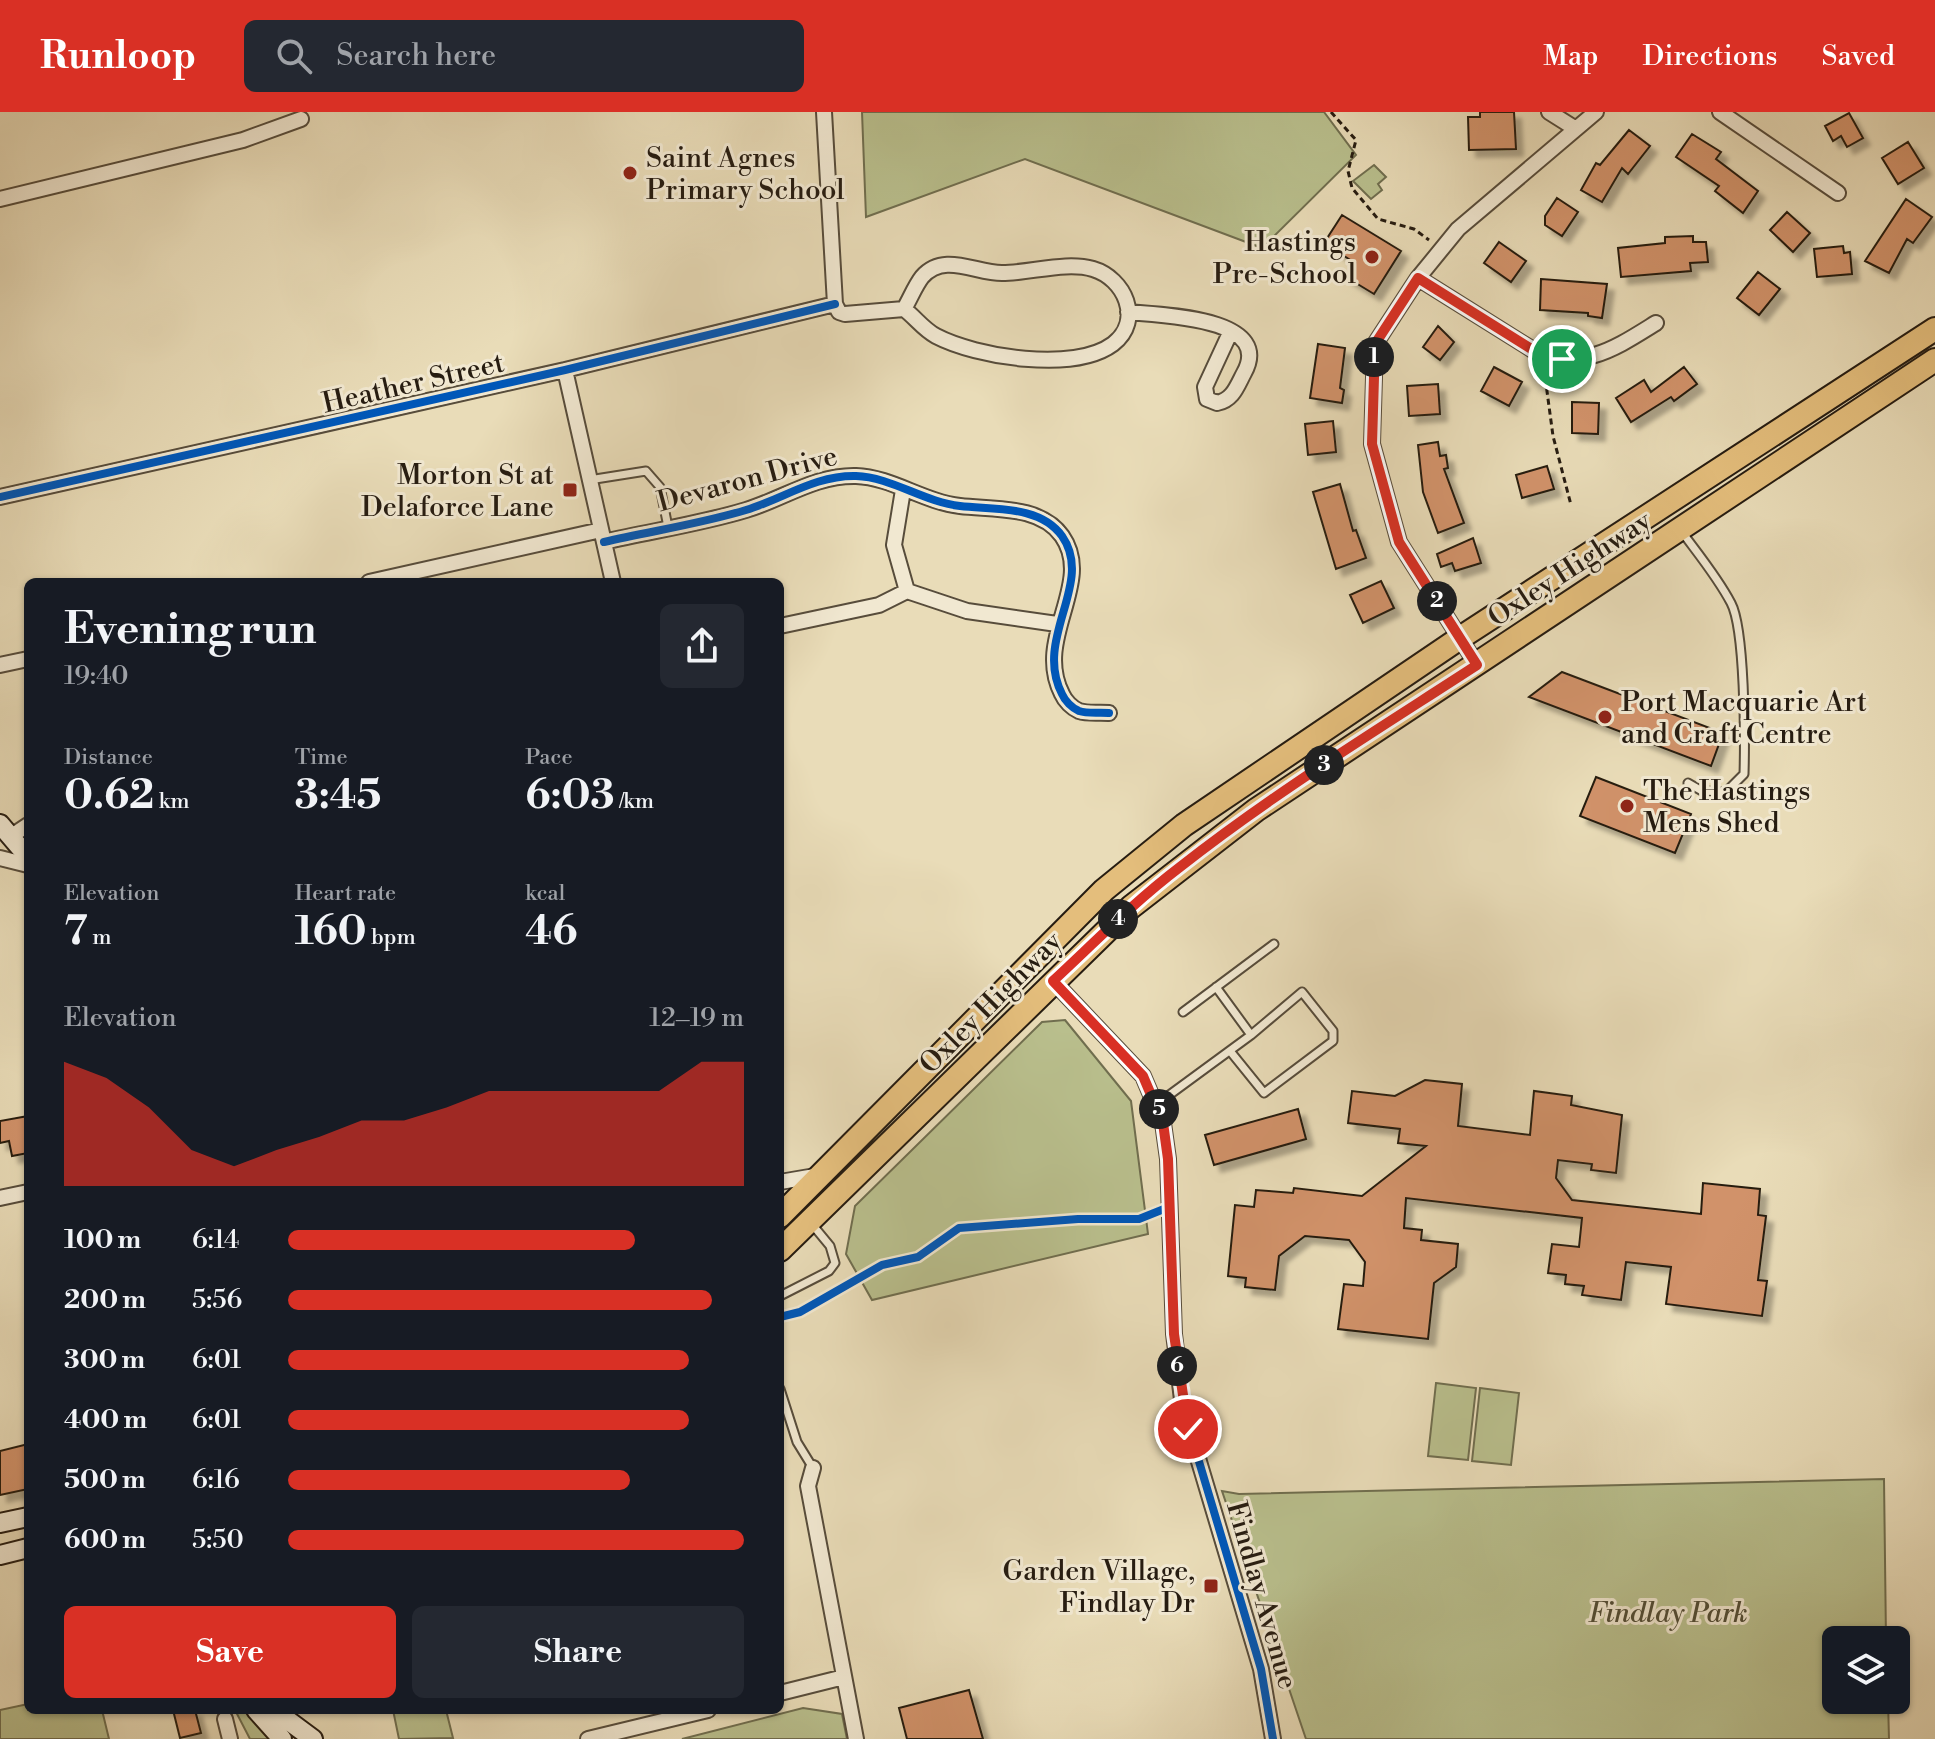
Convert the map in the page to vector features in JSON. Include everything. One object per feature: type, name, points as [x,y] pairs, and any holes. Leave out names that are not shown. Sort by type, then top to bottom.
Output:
[{"type":"main road","name":"Oxley Highway","points":[[784,1212],[1104,890],[1184,825],[1460,638],[1935,329]]},
{"type":"main road","name":"Oxley Highway","points":[[784,1246],[1053,981],[1131,907],[1181,865],[1256,810],[1935,360]]},
{"type":"main road","points":[[5,830],[24,852]]},
{"type":"main road","points":[[1033,962],[1053,981]]},
{"type":"main road","points":[[0,1523],[24,1518]]},
{"type":"main road","points":[[0,1555],[24,1549]]},
{"type":"main road","points":[[260,1714],[282,1739]]},
{"type":"main road","points":[[279,1714],[313,1739]]},
{"type":"street","points":[[824,112],[835,304],[845,314],[904,309],[934,335],[959,346],[1031,359],[1076,356],[1101,350],[1115,343],[1123,331],[1128,312],[1121,286],[1109,274],[1089,267],[1005,273],[958,264],[931,270],[921,278],[904,309]]},
{"type":"street","points":[[1549,112],[1576,129]]},
{"type":"street","points":[[1477,665],[1399,542],[1372,444],[1375,344],[1418,278],[1458,229],[1596,112]]},
{"type":"street","points":[[1720,112],[1838,193]]},
{"type":"street","points":[[0,199],[243,140],[301,119]]},
{"type":"street","points":[[1418,278],[1541,353],[1562,359],[1594,358],[1656,323]]},
{"type":"street","name":"Heather Street","points":[[0,497],[565,370],[835,304]]},
{"type":"street","points":[[1128,312],[1201,318],[1230,333],[1250,350],[1251,361],[1231,397],[1211,402],[1204,394],[1205,387],[1230,333]]},
{"type":"street","points":[[565,370],[612,578]]},
{"type":"street","name":"Devaron Drive","points":[[389,578],[602,536],[668,527],[743,511],[806,485],[835,478],[868,477],[938,502],[1020,512],[1052,525],[1061,535],[1072,559],[1070,591],[1057,624],[1055,674],[1066,701],[1078,711],[1109,713]]},
{"type":"street","points":[[903,490],[894,545],[907,591]]},
{"type":"street","points":[[784,625],[879,605],[907,591],[967,611],[1057,624]]},
{"type":"street","points":[[0,665],[24,660]]},
{"type":"street","points":[[0,858],[24,864]]},
{"type":"street","name":"Findlay Avenue","points":[[1053,981],[1125,1053],[1143,1076],[1157,1104],[1168,1159],[1174,1334],[1183,1408],[1261,1669],[1273,1739]]},
{"type":"street","points":[[784,1181],[809,1178],[823,1172]]},
{"type":"street","points":[[0,1198],[24,1193]]},
{"type":"street","points":[[813,1468],[808,1486],[856,1739]]},
{"type":"street","points":[[784,1692],[844,1677]]},
{"type":"street","points":[[588,1739],[691,1714]]},
{"type":"street","points":[[225,1719],[230,1739]]},
{"type":"lane","points":[[589,480],[646,471],[660,487],[668,527]]},
{"type":"lane","points":[[1680,530],[1733,605],[1740,635],[1745,741],[1744,774],[1726,792],[1702,791],[1688,783]]},
{"type":"lane","points":[[1183,1012],[1274,944]]},
{"type":"lane","points":[[1216,987],[1251,1035]]},
{"type":"lane","points":[[1157,1104],[1251,1035],[1302,992],[1333,1031],[1333,1041],[1264,1093],[1230,1051]]},
{"type":"lane","points":[[784,1294],[829,1271],[835,1263],[830,1246],[809,1222]]},
{"type":"lane","points":[[784,1401],[797,1442],[813,1468]]},
{"type":"path","points":[[1331,112],[1356,140],[1348,171],[1352,188],[1378,219],[1414,229],[1441,250]]},
{"type":"path","points":[[1541,353],[1553,436],[1571,505]]},
{"type":"green space","points":[[862,112],[1324,112],[1356,155],[1262,248],[1025,159],[866,217]]},
{"type":"green space","points":[[1374,165],[1386,177],[1378,184],[1382,190],[1371,199],[1353,181]]},
{"type":"green space","points":[[1065,1020],[1131,1101],[1148,1234],[872,1300],[846,1254],[855,1206],[1042,1022]]},
{"type":"green space","points":[[1436,1383],[1476,1388],[1468,1460],[1428,1456]]},
{"type":"green space","points":[[1480,1388],[1519,1393],[1511,1465],[1472,1461]]},
{"type":"green space","name":"Findlay Park","points":[[1884,1479],[1886,1626],[1822,1626],[1822,1714],[1888,1714],[1889,1739],[1306,1739],[1222,1491],[1239,1494]]},
{"type":"green space","points":[[24,1705],[24,1714],[103,1714],[109,1739],[0,1739],[0,1710]]},
{"type":"green space","points":[[803,1708],[842,1714],[847,1739],[682,1739],[784,1714]]},
{"type":"green space","points":[[237,1714],[250,1714],[270,1739],[250,1739]]},
{"type":"green space","points":[[394,1714],[447,1714],[453,1738],[399,1739]]},
{"type":"building","points":[[1480,112],[1514,112],[1516,149],[1469,150],[1468,117],[1480,117]]},
{"type":"building","points":[[1849,113],[1863,138],[1847,147],[1841,136],[1833,141],[1825,126]]},
{"type":"building","points":[[1629,130],[1650,146],[1628,174],[1622,168],[1602,202],[1581,190],[1596,163],[1600,165]]},
{"type":"building","points":[[1692,134],[1721,152],[1716,159],[1758,191],[1743,213],[1715,191],[1719,186],[1676,157]]},
{"type":"building","points":[[1908,142],[1924,168],[1898,184],[1882,158]]},
{"type":"building","points":[[1557,198],[1578,212],[1562,236],[1545,225],[1545,216]]},
{"type":"building","points":[[1906,199],[1932,217],[1913,243],[1907,239],[1889,273],[1865,261]]},
{"type":"building","points":[[1787,212],[1810,233],[1793,252],[1770,230]]},
{"type":"building","name":"Hastings Pre-School","points":[[1342,215],[1401,251],[1374,294],[1346,277],[1355,263],[1324,243]]},
{"type":"building","points":[[1693,236],[1693,242],[1706,242],[1708,262],[1690,263],[1691,271],[1621,277],[1618,248],[1665,243],[1665,237]]},
{"type":"building","points":[[1499,242],[1526,261],[1511,282],[1484,263]]},
{"type":"building","points":[[1843,246],[1844,253],[1850,252],[1852,274],[1817,277],[1814,249]]},
{"type":"building","points":[[1758,272],[1780,289],[1759,315],[1737,298]]},
{"type":"building","points":[[1541,279],[1607,284],[1602,318],[1588,316],[1588,313],[1540,310]]},
{"type":"building","points":[[1438,326],[1454,342],[1440,360],[1423,347]]},
{"type":"building","points":[[1318,344],[1345,348],[1340,388],[1344,390],[1342,403],[1310,398]]},
{"type":"building","points":[[1494,367],[1522,382],[1509,406],[1481,391]]},
{"type":"building","points":[[1684,367],[1697,384],[1674,401],[1671,397],[1631,422],[1616,398],[1644,380],[1651,392]]},
{"type":"building","points":[[1438,384],[1440,414],[1409,416],[1407,386]]},
{"type":"building","points":[[1572,402],[1599,403],[1598,434],[1572,433]]},
{"type":"building","points":[[1333,421],[1336,452],[1308,455],[1305,424]]},
{"type":"building","points":[[1438,442],[1440,456],[1446,455],[1448,468],[1444,469],[1464,523],[1438,533],[1423,492],[1418,445]]},
{"type":"building","points":[[1547,466],[1554,489],[1522,498],[1516,475]]},
{"type":"building","points":[[1340,484],[1353,531],[1356,530],[1366,558],[1336,569],[1313,492]]},
{"type":"building","points":[[1473,538],[1481,563],[1455,571],[1452,563],[1441,567],[1437,554]]},
{"type":"building","points":[[1381,581],[1394,608],[1363,623],[1350,595]]},
{"type":"building","points":[[1562,672],[1723,733],[1711,766],[1529,697]]},
{"type":"building","points":[[1596,777],[1691,814],[1675,853],[1580,816]]},
{"type":"building","points":[[1425,1080],[1462,1084],[1458,1126],[1530,1135],[1534,1091],[1572,1096],[1571,1105],[1622,1115],[1616,1173],[1591,1170],[1592,1164],[1558,1160],[1556,1178],[1572,1200],[1701,1214],[1703,1183],[1760,1189],[1758,1215],[1766,1216],[1758,1280],[1767,1281],[1762,1316],[1666,1304],[1671,1267],[1626,1262],[1621,1300],[1582,1295],[1584,1286],[1565,1284],[1566,1275],[1548,1273],[1552,1244],[1579,1247],[1582,1218],[1406,1198],[1404,1228],[1422,1230],[1421,1240],[1458,1244],[1456,1267],[1434,1283],[1428,1339],[1338,1329],[1344,1284],[1363,1286],[1365,1262],[1349,1240],[1305,1236],[1279,1256],[1275,1290],[1245,1287],[1246,1278],[1228,1276],[1235,1205],[1254,1207],[1256,1190],[1293,1193],[1294,1188],[1362,1196],[1426,1146],[1398,1143],[1400,1129],[1348,1123],[1352,1091],[1395,1096]]},
{"type":"building","points":[[1298,1109],[1306,1139],[1214,1165],[1205,1135]]},
{"type":"building","points":[[24,1117],[24,1154],[12,1156],[9,1141],[0,1143],[0,1121]]},
{"type":"building","points":[[24,1445],[24,1490],[0,1495],[0,1451]]},
{"type":"building","points":[[969,1690],[983,1739],[907,1739],[899,1708]]},
{"type":"building","points":[[174,1714],[196,1714],[201,1733],[180,1738]]},
{"type":"cycle path","points":[[0,497],[565,370],[835,304]]},
{"type":"cycle path","points":[[604,542],[729,515],[813,483],[856,476],[869,477],[947,504],[1029,514],[1053,526],[1062,536],[1070,554],[1072,573],[1069,592],[1054,652],[1055,673],[1062,694],[1079,711],[1109,713]]},
{"type":"cycle path","points":[[1053,981],[1143,1076],[1163,1123],[1168,1159],[1174,1334],[1183,1408],[1261,1669],[1273,1739]]},
{"type":"cycle path","points":[[784,1316],[800,1312],[882,1265],[918,1257],[959,1228],[1078,1219],[1139,1219],[1169,1207]]},
{"type":"place","name":"Saint Agnes Primary School","points":[[630,173]]},
{"type":"place","name":"Hastings Pre-School","points":[[1372,257]]},
{"type":"place","name":"Morton St at Delaforce Lane","points":[[570,490]]},
{"type":"place","name":"Port Macquarie Art and Craft Centre","points":[[1605,717]]},
{"type":"place","name":"The Hastings Mens Shed","points":[[1627,806]]},
{"type":"place","name":"Garden Village, Findlay Dr","points":[[1211,1586]]},
{"type":"route","points":[[1188,1429],[1174,1334],[1168,1159],[1163,1123],[1152,1090],[1143,1076],[1125,1053],[1053,981],[1131,907],[1181,865],[1256,810],[1477,665],[1399,542],[1372,444],[1375,344],[1418,278],[1533,350],[1562,359]]}]
